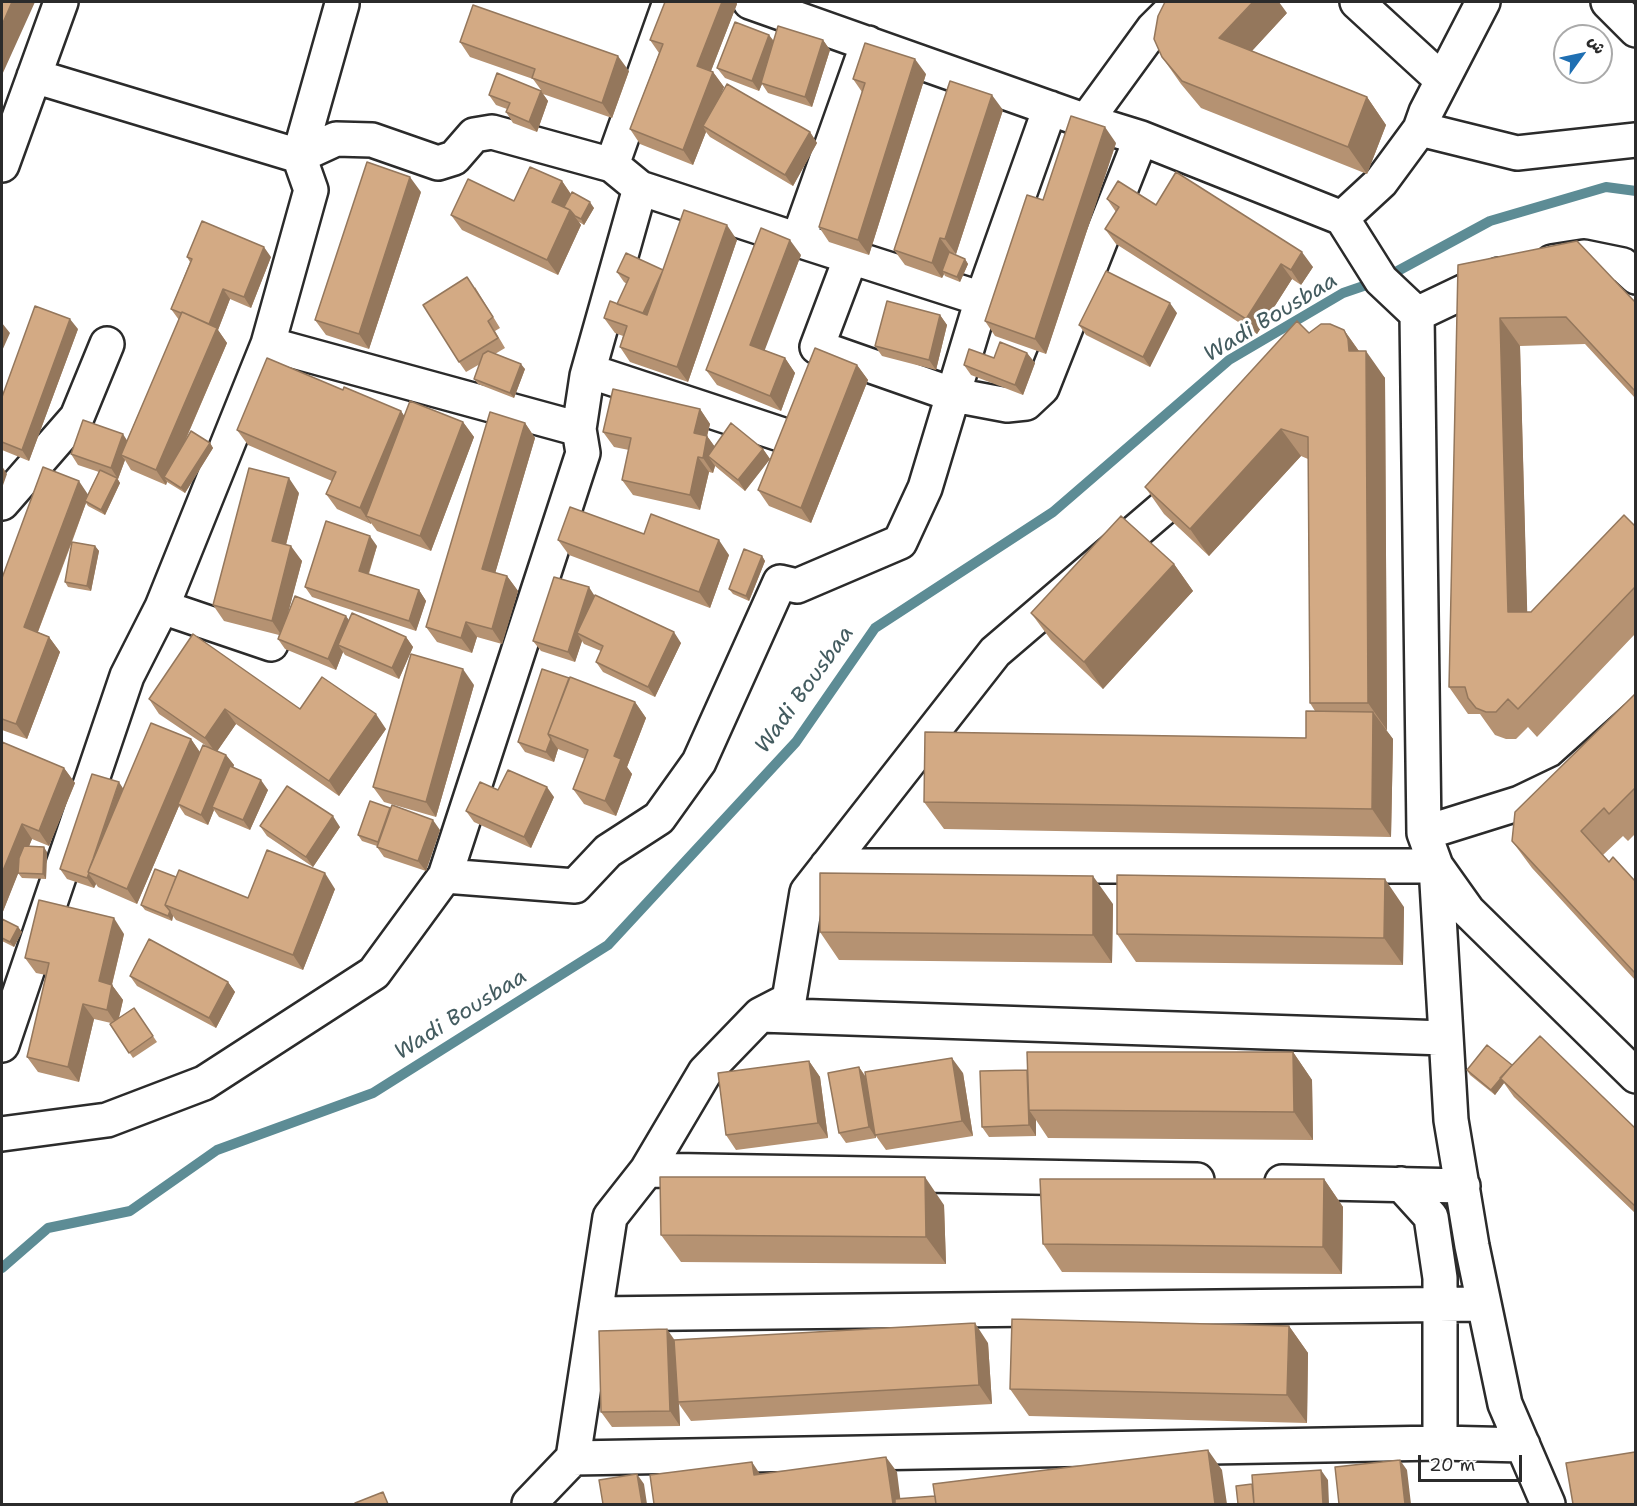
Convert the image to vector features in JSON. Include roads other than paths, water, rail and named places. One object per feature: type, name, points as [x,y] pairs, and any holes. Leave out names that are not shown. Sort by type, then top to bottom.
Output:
[{"type":"street","points":[[2,165],[61,2]]},
{"type":"street","points":[[612,165],[670,2]]},
{"type":"street","points":[[750,2],[1086,121],[1141,138],[1342,219],[1381,280],[1417,314],[1424,833],[1436,866],[1468,911],[1635,1076]]},
{"type":"street","points":[[1086,121],[1153,29],[1180,2]]},
{"type":"street","points":[[1357,2],[1442,80]]},
{"type":"street","points":[[1342,219],[1381,182],[1420,129],[1442,80],[1483,2]]},
{"type":"street","points":[[1608,2],[1635,30]]},
{"type":"street","points":[[2,1046],[127,676],[162,607],[268,344],[311,190],[299,156],[342,4]]},
{"type":"street","points":[[798,240],[868,44]]},
{"type":"street","points":[[34,76],[299,156],[336,139],[372,140],[438,163],[454,158],[474,135],[492,132],[612,165],[640,188],[982,299]]},
{"type":"street","points":[[445,876],[575,886],[608,851],[659,818],[699,762],[780,582],[797,586],[900,542],[925,488],[982,299],[1050,108]]},
{"type":"street","points":[[1420,129],[1516,153],[1635,140]]},
{"type":"street","points":[[851,257],[817,347],[954,395],[1007,405],[1026,403],[1042,388],[1141,138]]},
{"type":"street","points":[[2,1134],[106,1120],[204,1083],[374,973],[445,876],[584,453],[579,429],[589,371],[640,188]]},
{"type":"street","points":[[1417,314],[1515,268],[1584,256],[1623,265],[1635,277]]},
{"type":"street","points":[[2,503],[77,417],[107,344]]},
{"type":"street","points":[[268,344],[579,429]]},
{"type":"street","points":[[589,371],[780,434]]},
{"type":"street","points":[[529,1504],[573,1458],[610,1217],[647,1170],[705,1072],[760,1015],[789,1000],[807,892],[994,652],[1175,498]]},
{"type":"street","points":[[162,607],[272,644]]},
{"type":"street","points":[[1424,833],[1520,803],[1568,780],[1635,718]]},
{"type":"street","points":[[827,866],[1436,866]]},
{"type":"street","points":[[1436,866],[1450,1120],[1483,1304],[1505,1404],[1548,1504]]},
{"type":"street","points":[[760,1015],[1446,1038]]},
{"type":"street","points":[[647,1170],[1222,1181]]},
{"type":"street","points":[[1258,1181],[1463,1186]]},
{"type":"street","points":[[1401,1184],[1431,1217],[1442,1302],[1440,1443]]},
{"type":"street","points":[[595,1314],[1442,1302],[1483,1304]]},
{"type":"street","points":[[573,1458],[1440,1443],[1522,1445]]},
{"type":"waterway","name":"Wadi Bousbaa","points":[[2,1268],[48,1228],[130,1211],[217,1150],[373,1093],[608,945],[796,742],[875,628],[1053,512],[1229,360],[1343,293],[1381,280],[1490,221],[1606,187],[1636,191]]}]
